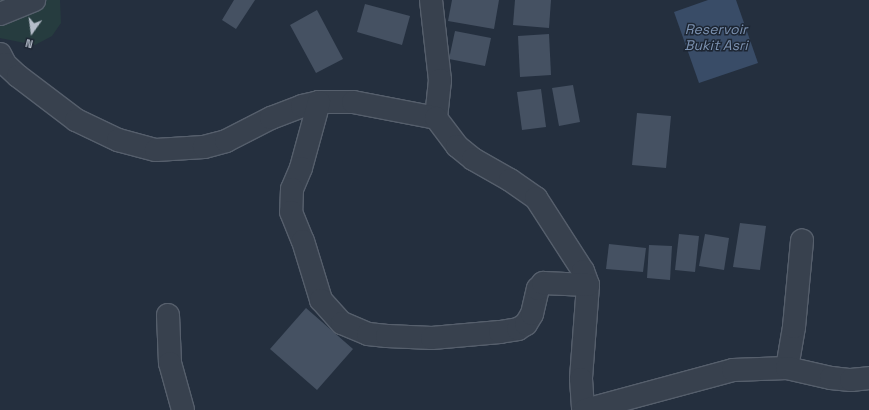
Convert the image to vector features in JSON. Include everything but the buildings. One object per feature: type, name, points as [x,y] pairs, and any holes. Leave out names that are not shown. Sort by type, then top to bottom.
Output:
[{"type":"street","points":[[0,14],[34,0]]},
{"type":"street","points":[[431,0],[440,80],[436,118]]},
{"type":"street","points":[[0,54],[5,64],[18,76],[76,120],[118,140],[156,150],[204,147],[226,141],[271,118],[319,102],[353,102],[436,118],[457,146],[473,160],[510,180],[536,198],[576,258],[588,285],[581,378],[584,410],[733,370],[786,368],[831,378],[851,380],[869,378]]},
{"type":"street","points":[[319,102],[292,189],[291,212],[303,241],[321,300],[342,323],[368,334],[387,336],[432,338],[500,332],[518,329],[526,324],[532,314],[538,289],[544,283],[588,285]]},
{"type":"street","points":[[786,368],[794,328],[802,240]]},
{"type":"street","points":[[168,315],[170,363],[183,410]]},
{"type":"green space","points":[[0,0],[60,0],[61,23],[52,36],[35,45],[0,38]]},
{"type":"water","name":"Reservoir Bukit Asri","points":[[708,0],[736,0],[758,63],[699,83],[674,12]]}]
